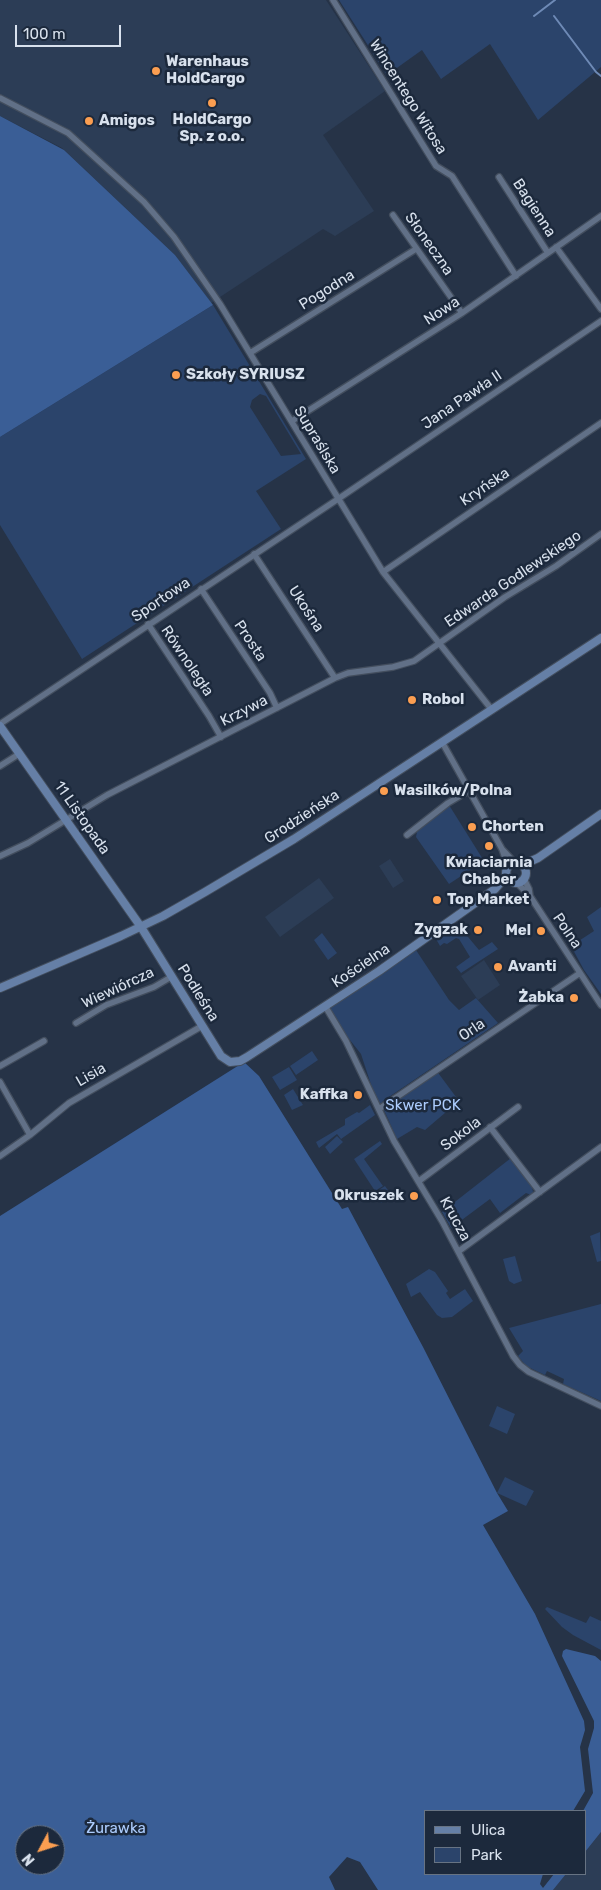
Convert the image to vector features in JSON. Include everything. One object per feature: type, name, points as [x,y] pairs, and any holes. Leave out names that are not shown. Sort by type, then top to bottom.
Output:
[{"type":"street","name":"Wincentego Witosa","points":[[333,0],[436,166],[452,176],[516,276]]},
{"type":"street","name":"Supraślska","points":[[0,98],[68,133],[144,202],[179,245],[220,304],[383,572],[492,710]]},
{"type":"street","name":"Bagienna","points":[[499,178],[548,253]]},
{"type":"street","name":"Słoneczna","points":[[393,215],[462,313]]},
{"type":"street","name":"Nowa","points":[[292,421],[462,313],[601,216]]},
{"type":"street","points":[[556,247],[601,309]]},
{"type":"street","name":"Pogodna","points":[[250,353],[416,249]]},
{"type":"street","name":"Jana Pawła II","points":[[338,499],[601,321]]},
{"type":"street","name":"Kryńska","points":[[383,572],[601,422]]},
{"type":"street","name":"Sportowa","points":[[0,725],[148,624],[338,499]]},
{"type":"street","name":"Edwarda Godlewskiego","points":[[440,644],[505,597],[556,566],[601,534]]},
{"type":"street","name":"Ukośna","points":[[254,554],[335,678]]},
{"type":"street","name":"Prosta","points":[[201,589],[270,693],[277,708]]},
{"type":"street","name":"Równoległa","points":[[148,624],[209,716],[220,737]]},
{"type":"street","name":"Grodzieńska","points":[[0,988],[142,926],[180,907],[294,839],[601,638]]},
{"type":"street","name":"Krzywa","points":[[0,856],[28,843],[107,795],[335,678],[348,672],[393,667],[414,661],[440,644]]},
{"type":"street","name":"11 Listopada","points":[[0,725],[142,926]]},
{"type":"street","name":"Polna","points":[[442,742],[516,873],[529,889],[530,896],[601,1005]]},
{"type":"street","points":[[0,766],[19,754]]},
{"type":"street","points":[[407,835],[448,803],[470,790]]},
{"type":"street","name":"Kościelna","points":[[240,1061],[414,947],[601,814]]},
{"type":"street","name":"Podleśna","points":[[142,926],[221,1056],[230,1062],[240,1061]]},
{"type":"street","name":"Orla","points":[[379,1108],[580,973]]},
{"type":"street","name":"Wiewiórcza","points":[[76,1023],[106,1005],[154,987],[171,976]]},
{"type":"street","name":"Krucza","points":[[325,1006],[346,1041],[394,1141],[459,1251],[513,1356],[520,1365],[530,1372],[601,1406]]},
{"type":"street","name":"Lisia","points":[[0,1156],[30,1135],[69,1103],[202,1026]]},
{"type":"street","points":[[0,1066],[44,1041]]},
{"type":"street","points":[[0,1082],[30,1135]]},
{"type":"street","name":"Sokola","points":[[419,1181],[518,1107]]},
{"type":"street","points":[[490,1127],[540,1192]]},
{"type":"street","points":[[459,1251],[601,1147]]},
{"type":"shaded area","points":[[0,0],[326,0],[385,91],[323,135],[374,211],[335,236],[323,229],[211,303],[175,255],[62,148],[0,116]]},
{"type":"shaded area","points":[[390,859],[404,881],[393,888],[379,866]]},
{"type":"shaded area","points":[[319,878],[334,898],[280,937],[265,917]]},
{"type":"shaded area","points":[[484,960],[500,985],[478,1000],[461,976]]},
{"type":"shaded area","points":[[601,1832],[601,1890],[553,1890],[565,1875],[586,1875],[586,1851]]},
{"type":"green space","points":[[339,0],[601,0],[601,67],[538,120],[490,44],[441,79],[422,50],[387,75]]},
{"type":"green space","points":[[0,116],[64,150],[175,255],[213,305],[0,437]]},
{"type":"green space","points":[[213,305],[306,459],[256,491],[281,529],[82,659],[0,525],[0,437]],"holes":[[[260,394],[266,396],[301,454],[281,456],[250,407],[252,400]]]},
{"type":"green space","points":[[449,805],[484,861],[449,884],[416,837],[417,832]]},
{"type":"green space","points":[[601,907],[601,994],[584,970],[571,946],[594,931],[587,917]]},
{"type":"green space","points":[[458,925],[479,950],[492,942],[498,949],[461,973],[456,967],[470,957],[459,939],[456,938],[440,946],[436,939]]},
{"type":"green space","points":[[322,933],[337,953],[328,960],[314,940]]},
{"type":"green space","points":[[414,947],[449,1000],[459,1010],[476,998],[498,1023],[383,1101],[379,1109],[361,1054],[331,1016],[328,1004]]},
{"type":"green space","points":[[312,1051],[318,1060],[296,1075],[290,1066]]},
{"type":"green space","name":"Żurawka","points":[[244,1062],[259,1076],[342,1209],[348,1207],[508,1511],[483,1525],[535,1614],[584,1721],[585,1730],[580,1747],[585,1791],[574,1810],[424,1810],[424,1875],[543,1875],[540,1884],[543,1888],[553,1875],[565,1875],[553,1890],[378,1890],[360,1862],[347,1857],[329,1877],[335,1890],[0,1890],[0,1216]]},
{"type":"green space","points":[[289,1067],[297,1080],[280,1090],[272,1077]]},
{"type":"green space","name":"Skwer PCK","points":[[436,1070],[459,1101],[425,1130],[417,1127],[397,1139],[384,1110]]},
{"type":"green space","points":[[293,1089],[303,1105],[292,1110],[284,1095]]},
{"type":"green space","points":[[370,1105],[375,1115],[341,1139],[337,1134],[319,1148],[316,1142],[345,1125],[345,1119],[357,1112],[359,1113]]},
{"type":"green space","points":[[337,1136],[343,1142],[330,1154],[325,1147]]},
{"type":"green space","points":[[380,1141],[382,1144],[364,1159],[383,1186],[375,1191],[354,1159]]},
{"type":"green space","points":[[511,1158],[532,1187],[533,1192],[531,1195],[526,1193],[500,1213],[490,1199],[451,1228],[442,1212]]},
{"type":"green space","points":[[385,1186],[392,1196],[381,1203],[374,1193]]},
{"type":"green space","points":[[600,1232],[601,1261],[597,1262],[590,1236]]},
{"type":"green space","points":[[515,1256],[522,1281],[514,1284],[509,1281],[503,1259]]},
{"type":"green space","points":[[429,1269],[435,1272],[448,1291],[446,1293],[450,1299],[465,1289],[473,1301],[452,1317],[442,1318],[437,1315],[420,1292],[411,1297],[406,1284]]},
{"type":"green space","points":[[601,1304],[601,1401],[563,1384],[564,1379],[547,1371],[545,1375],[526,1366],[518,1356],[523,1351],[509,1328]]},
{"type":"green space","points":[[497,1406],[515,1414],[507,1434],[489,1426]]},
{"type":"green space","points":[[505,1477],[534,1491],[526,1506],[497,1493]]},
{"type":"green space","points":[[547,1607],[586,1623],[590,1616],[601,1621],[601,1650],[562,1627],[545,1609]]},
{"type":"green space","points":[[566,1649],[595,1656],[601,1661],[601,1832],[586,1851],[586,1810],[584,1810],[593,1793],[588,1749],[594,1721],[562,1656],[563,1651]]},
{"type":"waterway","points":[[534,16],[555,0]]},
{"type":"waterway","points":[[554,16],[601,76]]},
{"type":"place","name":"Warenhaus HoldCargo","points":[[156,71]]},
{"type":"place","name":"HoldCargo Sp. z o.o.","points":[[212,103]]},
{"type":"place","name":"Amigos","points":[[89,121]]},
{"type":"place","name":"Szkoły SYRIUSZ","points":[[176,375]]},
{"type":"place","name":"Robol","points":[[412,700]]},
{"type":"place","name":"Wasilków/Polna","points":[[384,791]]},
{"type":"place","name":"Chorten","points":[[472,827]]},
{"type":"place","name":"Kwiaciarnia Chaber","points":[[489,846]]},
{"type":"place","name":"Top Market","points":[[437,900]]},
{"type":"place","name":"Zygzak","points":[[478,930]]},
{"type":"place","name":"Mel","points":[[541,931]]},
{"type":"place","name":"Avanti","points":[[498,967]]},
{"type":"place","name":"Żabka","points":[[574,998]]},
{"type":"place","name":"Kaffka","points":[[358,1095]]},
{"type":"place","name":"Okruszek","points":[[414,1196]]}]
